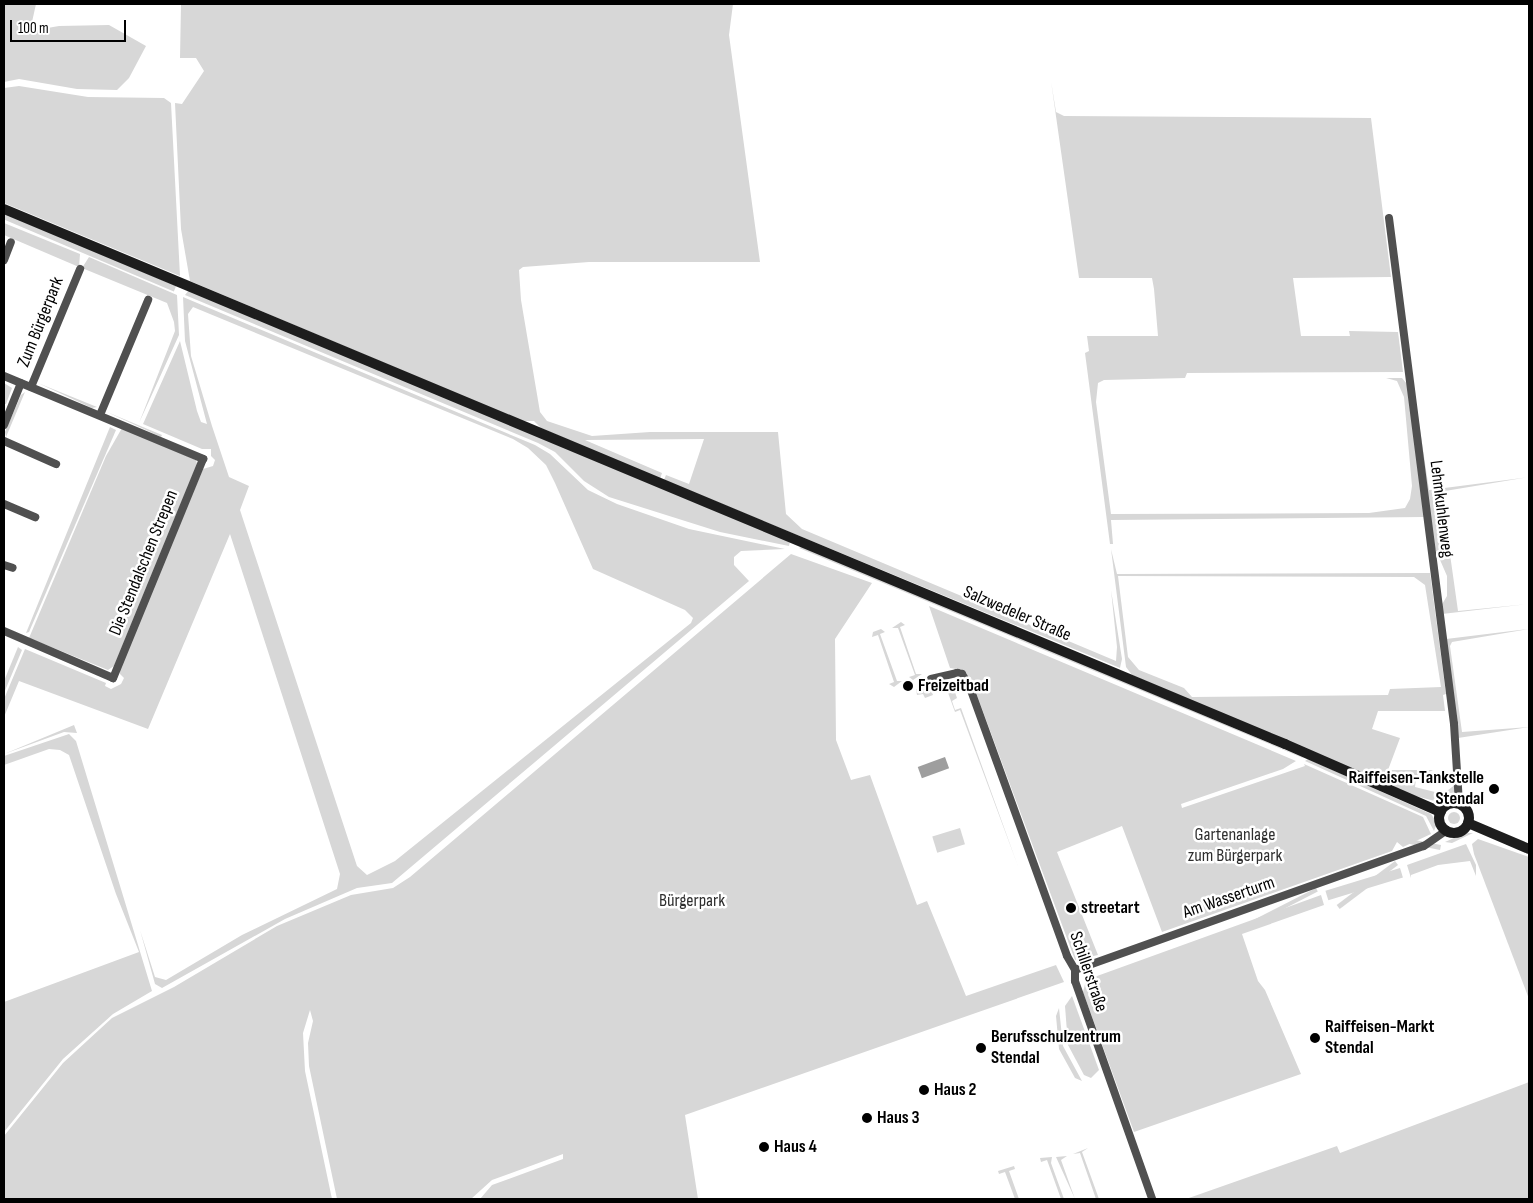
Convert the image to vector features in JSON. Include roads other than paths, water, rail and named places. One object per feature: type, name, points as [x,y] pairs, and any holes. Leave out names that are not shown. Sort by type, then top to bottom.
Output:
[{"type":"main road","name":"Salzwedeler Straße","points":[[4,208],[1440,812]]},
{"type":"main road","points":[[1448,804],[1459,804],[1468,814],[1468,823],[1457,832],[1447,830],[1440,823],[1440,812],[1448,804]]},
{"type":"main road","points":[[1468,823],[1529,849]]},
{"type":"street","name":"Lehmkuhlenweg","points":[[1389,218],[1454,724],[1459,804]]},
{"type":"street","points":[[4,260],[11,242]]},
{"type":"street","name":"Zum Bürgerpark","points":[[31,387],[80,269]]},
{"type":"street","points":[[100,416],[148,300]]},
{"type":"street","name":"Zum Bürgerpark","points":[[4,376],[111,420]]},
{"type":"street","points":[[4,425],[21,383]]},
{"type":"street","name":"Die Stendalschen Strepen","points":[[4,631],[113,678],[203,459],[111,420]]},
{"type":"street","points":[[4,441],[56,464]]},
{"type":"street","points":[[4,504],[35,517]]},
{"type":"street","points":[[4,565],[13,568]]},
{"type":"street","name":"Schillerstraße","points":[[931,679],[957,673],[962,674],[969,685],[1067,956],[1075,970],[1074,981],[1152,1199]]},
{"type":"street","name":"Am Wasserturm","points":[[1075,970],[1424,846],[1447,830]]},
{"type":"place","name":"Freizeitbad","points":[[908,686]]},
{"type":"place","name":"Raiffeisen-Tankstelle Stendal","points":[[1494,789]]},
{"type":"place","name":"streetart","points":[[1071,908]]},
{"type":"place","name":"Raiffeisen-Markt Stendal","points":[[1315,1038]]},
{"type":"place","name":"Berufsschulzentrum Stendal","points":[[981,1048]]},
{"type":"place","name":"Haus 2","points":[[924,1090]]},
{"type":"place","name":"Haus 3","points":[[867,1118]]},
{"type":"place","name":"Haus 4","points":[[764,1147]]},
{"type":"park label","name":"Gartenanlage zum Bürgerpark","points":[[1235,846]]},
{"type":"park label","name":"Bürgerpark","points":[[692,901]]}]
